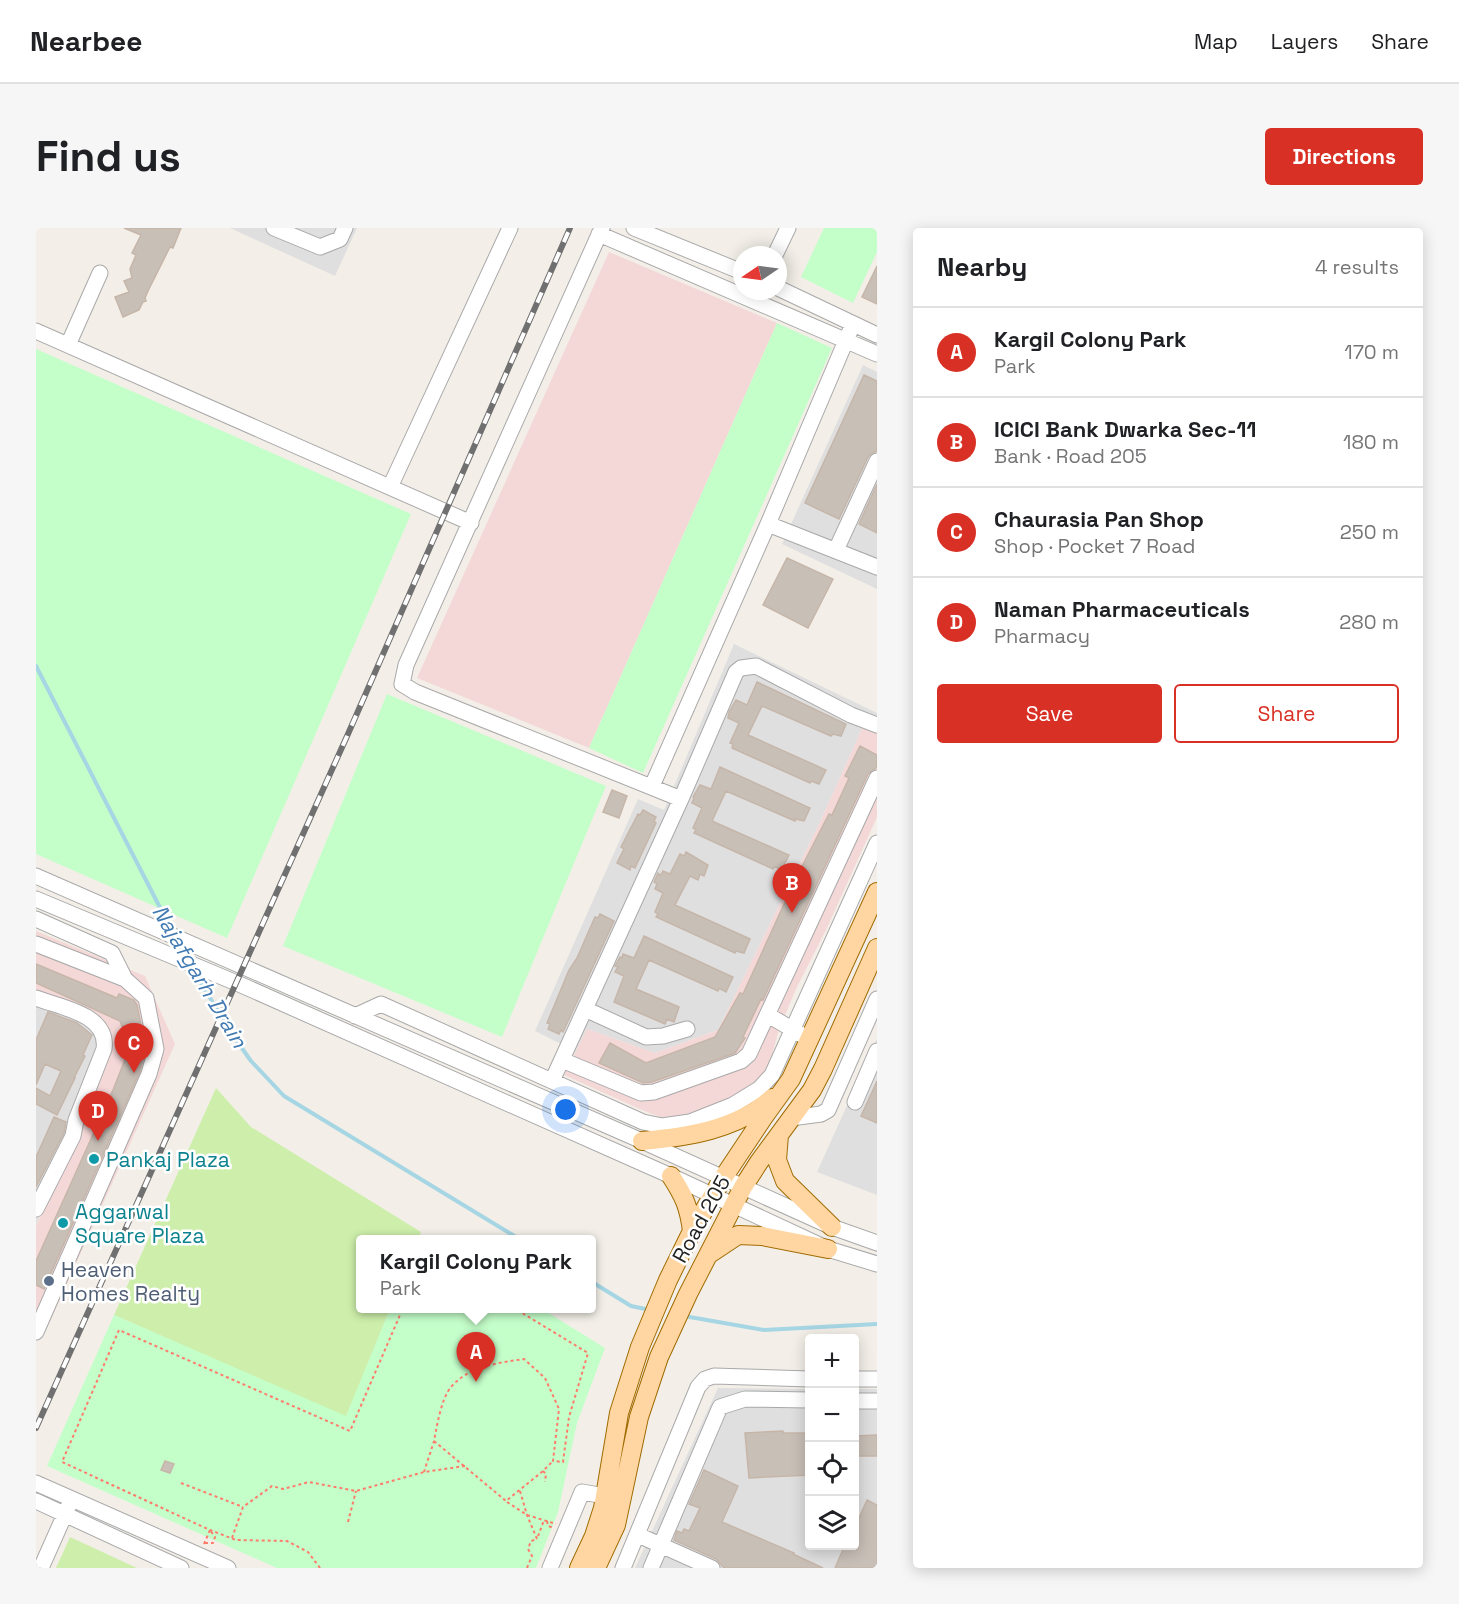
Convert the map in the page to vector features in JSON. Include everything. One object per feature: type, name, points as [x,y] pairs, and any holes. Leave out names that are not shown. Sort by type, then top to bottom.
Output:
[{"type":"main road","name":"Road 205","points":[[579,1568],[594,1536],[605,1496],[619,1413],[640,1347],[668,1280],[692,1231],[723,1178],[791,1079],[802,1035],[877,892]]},
{"type":"main road","name":"Road 205","points":[[596,1568],[616,1524],[639,1417],[659,1357],[742,1187],[812,1090],[824,1069],[877,948]]},
{"type":"main road","points":[[642,1141],[688,1137],[732,1122],[765,1104],[791,1079]]},
{"type":"main road","points":[[780,1133],[777,1160],[784,1181],[832,1227]]},
{"type":"main road","points":[[671,1176],[690,1210],[692,1231]]},
{"type":"main road","points":[[709,1254],[723,1243],[738,1236],[762,1236],[828,1249]]},
{"type":"street","points":[[284,230],[320,247],[340,239],[345,228]]},
{"type":"street","points":[[390,487],[510,228]]},
{"type":"street","points":[[618,243],[625,228]]},
{"type":"street","points":[[634,228],[733,268]]},
{"type":"street","points":[[779,246],[788,228]]},
{"type":"street","points":[[676,797],[415,693],[402,684],[406,665],[600,231],[618,243],[877,354]]},
{"type":"street","points":[[68,345],[100,273]]},
{"type":"street","points":[[787,292],[877,335]]},
{"type":"street","points":[[652,786],[768,524],[853,324]]},
{"type":"street","points":[[36,331],[471,523]]},
{"type":"street","points":[[836,550],[877,460]]},
{"type":"street","points":[[768,524],[877,567]]},
{"type":"street","points":[[552,1081],[676,797],[736,672],[741,668],[756,666],[851,715],[877,725]]},
{"type":"street","points":[[562,1060],[641,1093],[654,1092],[741,1061],[774,1018],[877,778]]},
{"type":"street","points":[[355,1016],[381,1004],[643,1122],[662,1126],[690,1122],[733,1105],[759,1089],[802,1035],[877,843]]},
{"type":"street","points":[[36,876],[642,1141],[832,1227],[877,1243]]},
{"type":"street","points":[[38,900],[53,927]]},
{"type":"street","points":[[38,900],[152,950],[239,984],[671,1176],[828,1249],[877,1264]]},
{"type":"street","points":[[36,919],[112,953],[125,979]]},
{"type":"street","points":[[36,944],[125,979],[146,998],[156,1049],[154,1061],[36,1332]]},
{"type":"street","points":[[791,1118],[821,1114],[828,1110],[877,999]]},
{"type":"street","points":[[36,1209],[73,1136],[76,1120],[104,1049],[105,1040],[98,1024],[89,1018],[37,1002]]},
{"type":"street","points":[[585,1009],[646,1037],[663,1036],[687,1029]]},
{"type":"street","points":[[774,1018],[802,1035]]},
{"type":"street","points":[[855,1102],[877,1051]]},
{"type":"street","points":[[623,1568],[698,1387],[705,1379],[714,1376],[805,1379]]},
{"type":"street","points":[[859,1379],[877,1379]]},
{"type":"street","points":[[651,1568],[720,1407],[746,1399],[805,1400]]},
{"type":"street","points":[[859,1401],[877,1401]]},
{"type":"street","points":[[181,1568],[65,1514],[38,1506],[42,1485],[228,1568]]},
{"type":"street","points":[[550,1568],[582,1492],[605,1496]]},
{"type":"street","points":[[41,1568],[73,1499]]},
{"type":"street","points":[[638,1535],[712,1568]]},
{"type":"path","points":[[320,1568],[308,1552],[287,1541],[237,1540],[210,1530],[62,1462],[119,1330],[350,1431],[401,1313]]},
{"type":"path","points":[[522,1313],[588,1353],[569,1417],[562,1462],[553,1461]]},
{"type":"path","points":[[424,1472],[434,1440],[435,1426],[450,1388],[470,1372],[494,1363],[524,1359],[545,1378],[559,1409],[553,1461],[506,1501]]},
{"type":"path","points":[[434,1440],[506,1501],[526,1515],[545,1520],[537,1539],[531,1541],[528,1549],[532,1556],[527,1568]]},
{"type":"path","points":[[232,1538],[243,1507],[272,1486],[284,1489],[309,1482],[356,1491],[424,1472],[465,1466]]},
{"type":"path","points":[[543,1471],[546,1474],[545,1482]]},
{"type":"path","points":[[181,1483],[243,1507]]},
{"type":"path","points":[[348,1522],[356,1491]]},
{"type":"path","points":[[520,1491],[526,1515],[537,1539]]},
{"type":"path","points":[[205,1543],[213,1543],[215,1537],[210,1530]]},
{"type":"shaded area","points":[[230,228],[357,228],[335,276]]},
{"type":"shaded area","points":[[609,252],[777,323],[589,748],[417,678]]},
{"type":"shaded area","points":[[863,365],[877,372],[877,589],[782,544]]},
{"type":"shaded area","points":[[734,644],[877,713],[877,729],[865,722],[821,820],[718,1030],[655,1053],[587,1029],[562,1078],[551,1072],[563,1045],[535,1031],[638,799],[664,810]]},
{"type":"shaded area","points":[[865,722],[877,729],[877,817],[827,928],[797,987],[779,1029],[765,1074],[736,1096],[687,1115],[665,1119],[564,1075],[587,1029],[655,1053],[718,1030],[821,820]]},
{"type":"shaded area","points":[[36,931],[145,976],[175,1044],[47,1328],[36,1323],[36,1226],[110,1054],[99,1019],[36,991]]},
{"type":"shaded area","points":[[36,991],[99,1019],[110,1054],[36,1225]]},
{"type":"shaded area","points":[[877,1039],[877,1195],[817,1172]]},
{"type":"shaded area","points":[[718,1388],[805,1389],[805,1550],[859,1550],[859,1389],[877,1389],[877,1568],[635,1568]]},
{"type":"green space","points":[[824,228],[877,228],[877,252],[853,303],[801,277]]},
{"type":"green space","points":[[777,323],[832,348],[643,773],[589,748]]},
{"type":"green space","points":[[36,349],[411,514],[227,938],[36,854]]},
{"type":"green space","points":[[387,694],[606,786],[502,1037],[283,946]]},
{"type":"green space","points":[[216,1088],[251,1127],[421,1232],[420,1235],[356,1235],[356,1313],[388,1313],[346,1417],[114,1315]]},
{"type":"green space","points":[[388,1313],[548,1313],[605,1348],[577,1423],[558,1512],[536,1568],[277,1568],[47,1466],[114,1315],[346,1416]]},
{"type":"green space","points":[[70,1537],[137,1568],[56,1568]]},
{"type":"building","points":[[124,228],[181,228],[173,248],[170,247],[148,291],[146,301],[139,310],[123,317],[115,297],[129,292],[124,281],[132,278],[130,269],[136,255],[132,253],[141,235]]},
{"type":"building","points":[[877,266],[877,304],[862,297]]},
{"type":"building","points":[[864,375],[877,381],[877,451],[868,457],[839,519],[805,503]]},
{"type":"building","points":[[877,484],[877,533],[859,524]]},
{"type":"building","points":[[787,558],[833,579],[808,628],[763,605]]},
{"type":"building","points":[[757,682],[846,724],[841,736],[833,734],[831,736],[762,706],[748,735],[826,770],[819,784],[811,781],[810,783],[732,748],[733,744],[730,743],[739,723],[728,718],[729,712],[736,700],[747,705]]},
{"type":"building","points":[[860,746],[877,755],[877,767],[868,774],[763,1000],[761,999],[743,1037],[745,1038],[735,1053],[652,1082],[643,1083],[599,1063],[610,1043],[646,1063],[715,1037],[740,993],[743,994],[796,878],[829,814],[832,815],[849,778],[845,776]]},
{"type":"building","points":[[720,767],[810,808],[804,821],[795,819],[795,821],[726,791],[712,821],[789,855],[782,869],[774,867],[773,869],[694,833],[696,830],[693,828],[702,808],[692,803],[693,797],[700,785],[711,789]]},
{"type":"building","points":[[612,790],[627,796],[619,818],[603,812]]},
{"type":"building","points":[[643,810],[656,817],[654,821],[656,823],[635,868],[631,866],[630,870],[617,863],[624,849],[621,847],[638,814],[640,815]]},
{"type":"building","points":[[686,852],[708,865],[704,876],[700,874],[698,880],[690,876],[675,905],[750,939],[744,953],[736,951],[735,953],[656,917],[658,914],[655,912],[663,893],[655,889],[657,884],[654,882],[658,873],[661,875],[663,871],[670,874],[680,854],[684,856]]},
{"type":"building","points":[[600,914],[614,921],[563,1032],[561,1030],[559,1034],[548,1029],[550,1024],[547,1023],[569,970],[577,958],[595,917],[598,918]]},
{"type":"building","points":[[644,936],[733,977],[726,992],[719,988],[718,991],[649,960],[636,989],[679,1007],[674,1022],[667,1019],[665,1024],[614,1002],[624,976],[615,972],[618,967],[615,966],[623,954],[634,958]]},
{"type":"building","points":[[36,964],[117,998],[119,994],[134,1000],[146,1049],[140,1071],[44,1289],[36,1285],[36,1261],[130,1047],[120,1021],[36,983]]},
{"type":"building","points":[[48,1012],[77,1023],[92,1035],[83,1055],[85,1056],[57,1115],[36,1104],[36,1088],[50,1096],[61,1071],[45,1064],[36,1085],[36,1040]]},
{"type":"building","points":[[877,1081],[877,1123],[861,1116]]},
{"type":"building","points":[[54,1117],[66,1122],[64,1133],[36,1187],[36,1157]]},
{"type":"building","points":[[783,1431],[783,1433],[805,1433],[805,1475],[749,1478],[745,1433]]},
{"type":"building","points":[[877,1435],[877,1456],[859,1456],[859,1436]]},
{"type":"building","points":[[165,1461],[174,1464],[170,1473],[161,1470]]},
{"type":"building","points":[[704,1470],[738,1486],[722,1522],[823,1568],[724,1568],[716,1559],[674,1540],[677,1531],[682,1533],[684,1529],[689,1531],[700,1508],[689,1504]]},
{"type":"building","points":[[867,1500],[877,1505],[877,1568],[835,1568],[843,1550],[859,1550],[859,1518]]},
{"type":"waterway","name":"Najafgarh Drain","points":[[36,666],[171,929]]},
{"type":"waterway","name":"Najafgarh Drain","points":[[193,970],[251,1061],[284,1096],[513,1235]]},
{"type":"waterway","name":"Najafgarh Drain","points":[[596,1284],[631,1306],[650,1310]]},
{"type":"waterway","name":"Najafgarh Drain","points":[[684,1316],[764,1330],[877,1324]]},
{"type":"railway","points":[[36,1428],[348,734],[570,228]]},
{"type":"place","name":"ICICI Bank Dwarka Sec-11","points":[[792,913]]},
{"type":"place","name":"Chaurasia Pan Shop","points":[[134,1073]]},
{"type":"place","name":"Naman Pharmaceuticals","points":[[98,1141]]},
{"type":"place","name":"Pankaj Plaza","points":[[94,1159]]},
{"type":"place","name":"Aggarwal Square Plaza","points":[[63,1223]]},
{"type":"place","name":"Heaven Homes Realty","points":[[49,1281]]},
{"type":"place","name":"Kargil Colony Park","points":[[476,1382]]}]
